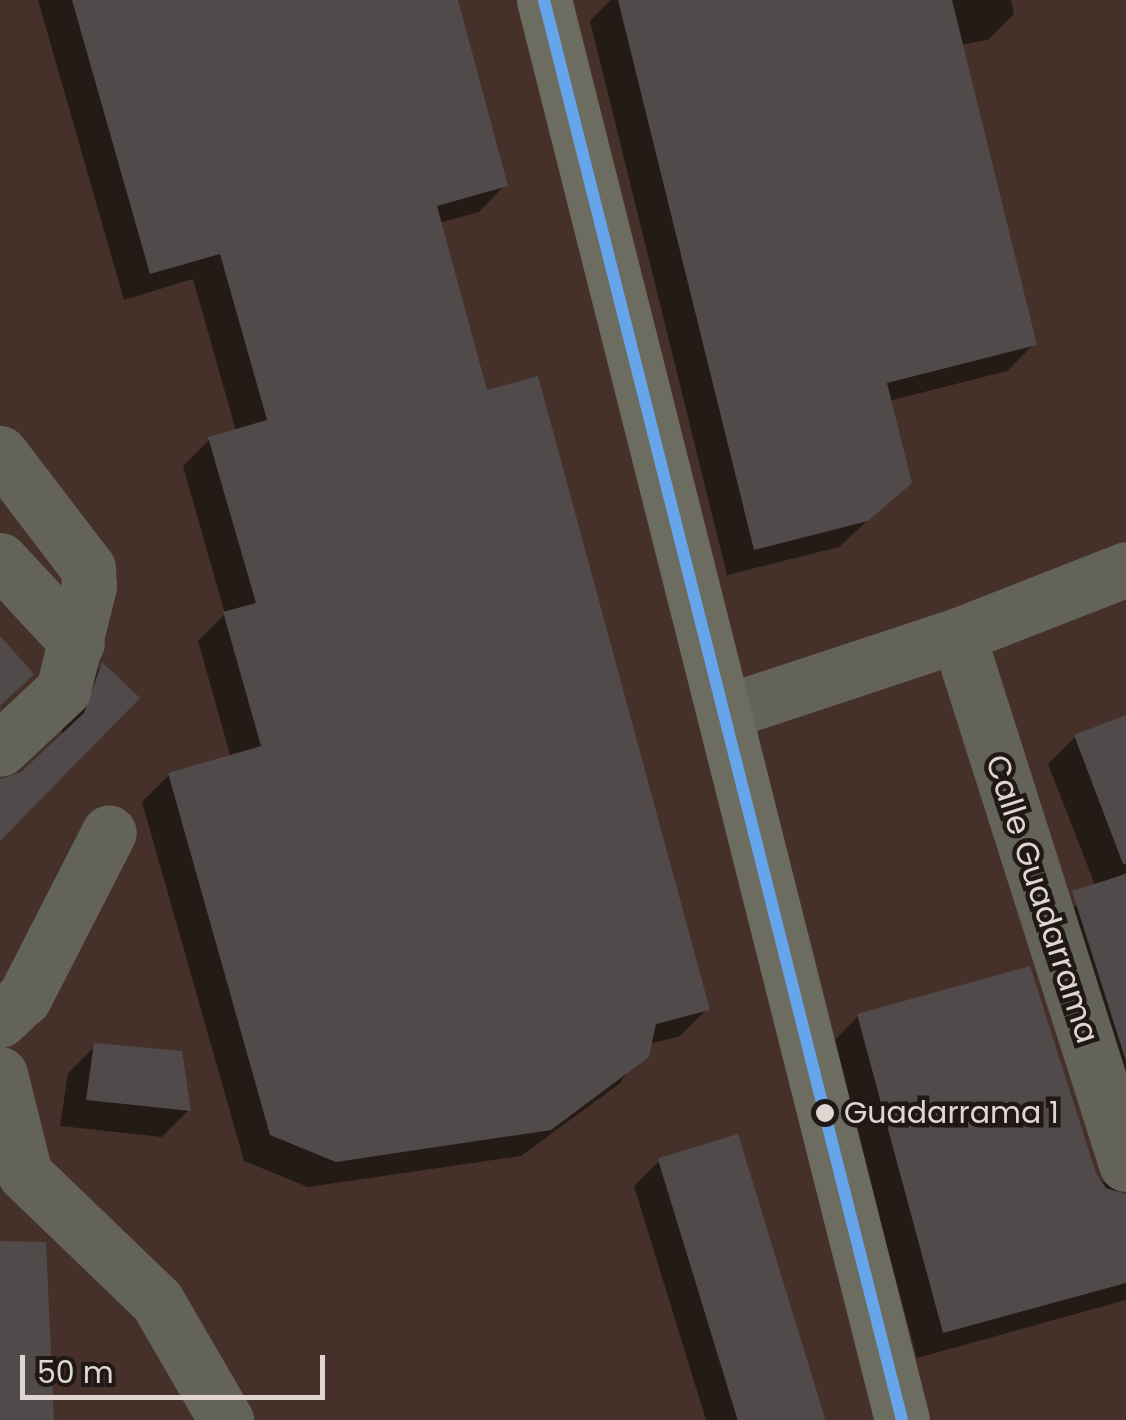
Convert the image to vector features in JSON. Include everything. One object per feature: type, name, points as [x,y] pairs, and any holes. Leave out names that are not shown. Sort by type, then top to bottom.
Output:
[{"type":"main road","points":[[544,0],[728,711],[817,1096],[902,1420]]},
{"type":"lane","points":[[0,453],[88,568],[77,642],[63,690],[0,749]]},
{"type":"lane","points":[[0,560],[77,642]]},
{"type":"lane","points":[[728,711],[958,635],[1126,569]]},
{"type":"lane","name":"Calle Guadarrama","points":[[958,635],[1126,1164]]},
{"type":"lane","points":[[0,1020],[24,998],[108,832]]},
{"type":"lane","points":[[0,1074],[25,1174],[157,1302],[226,1420]]},
{"type":"shaded area","points":[[0,0],[1126,0],[1126,1420],[0,1420]]},
{"type":"building","points":[[72,0],[458,0],[508,186],[437,206],[487,390],[538,376],[710,1010],[656,1024],[649,1057],[551,1130],[336,1162],[270,1135],[168,773],[261,746],[223,612],[256,603],[208,437],[267,420],[220,254],[150,274]]},
{"type":"building","points":[[618,0],[952,0],[1037,345],[887,383],[912,483],[868,521],[754,550]]},
{"type":"building","points":[[0,636],[34,674],[0,706]]},
{"type":"building","points":[[102,662],[140,698],[0,841],[0,779],[21,772],[84,713]]},
{"type":"building","points":[[1126,715],[1126,864],[1123,864],[1074,735]]},
{"type":"building","points":[[1126,874],[1126,1061],[1072,891]]},
{"type":"building","points":[[1030,966],[1096,1173],[1106,1188],[1126,1194],[1126,1283],[943,1333],[857,1014]]},
{"type":"building","points":[[94,1043],[182,1051],[191,1111],[86,1100]]},
{"type":"building","points":[[738,1134],[825,1420],[738,1420],[658,1159]]},
{"type":"building","points":[[0,1241],[46,1242],[54,1420],[0,1420]]},
{"type":"transit line","points":[[544,0],[902,1420]]},
{"type":"place","name":"Guadarrama 1","points":[[825,1113]]}]
